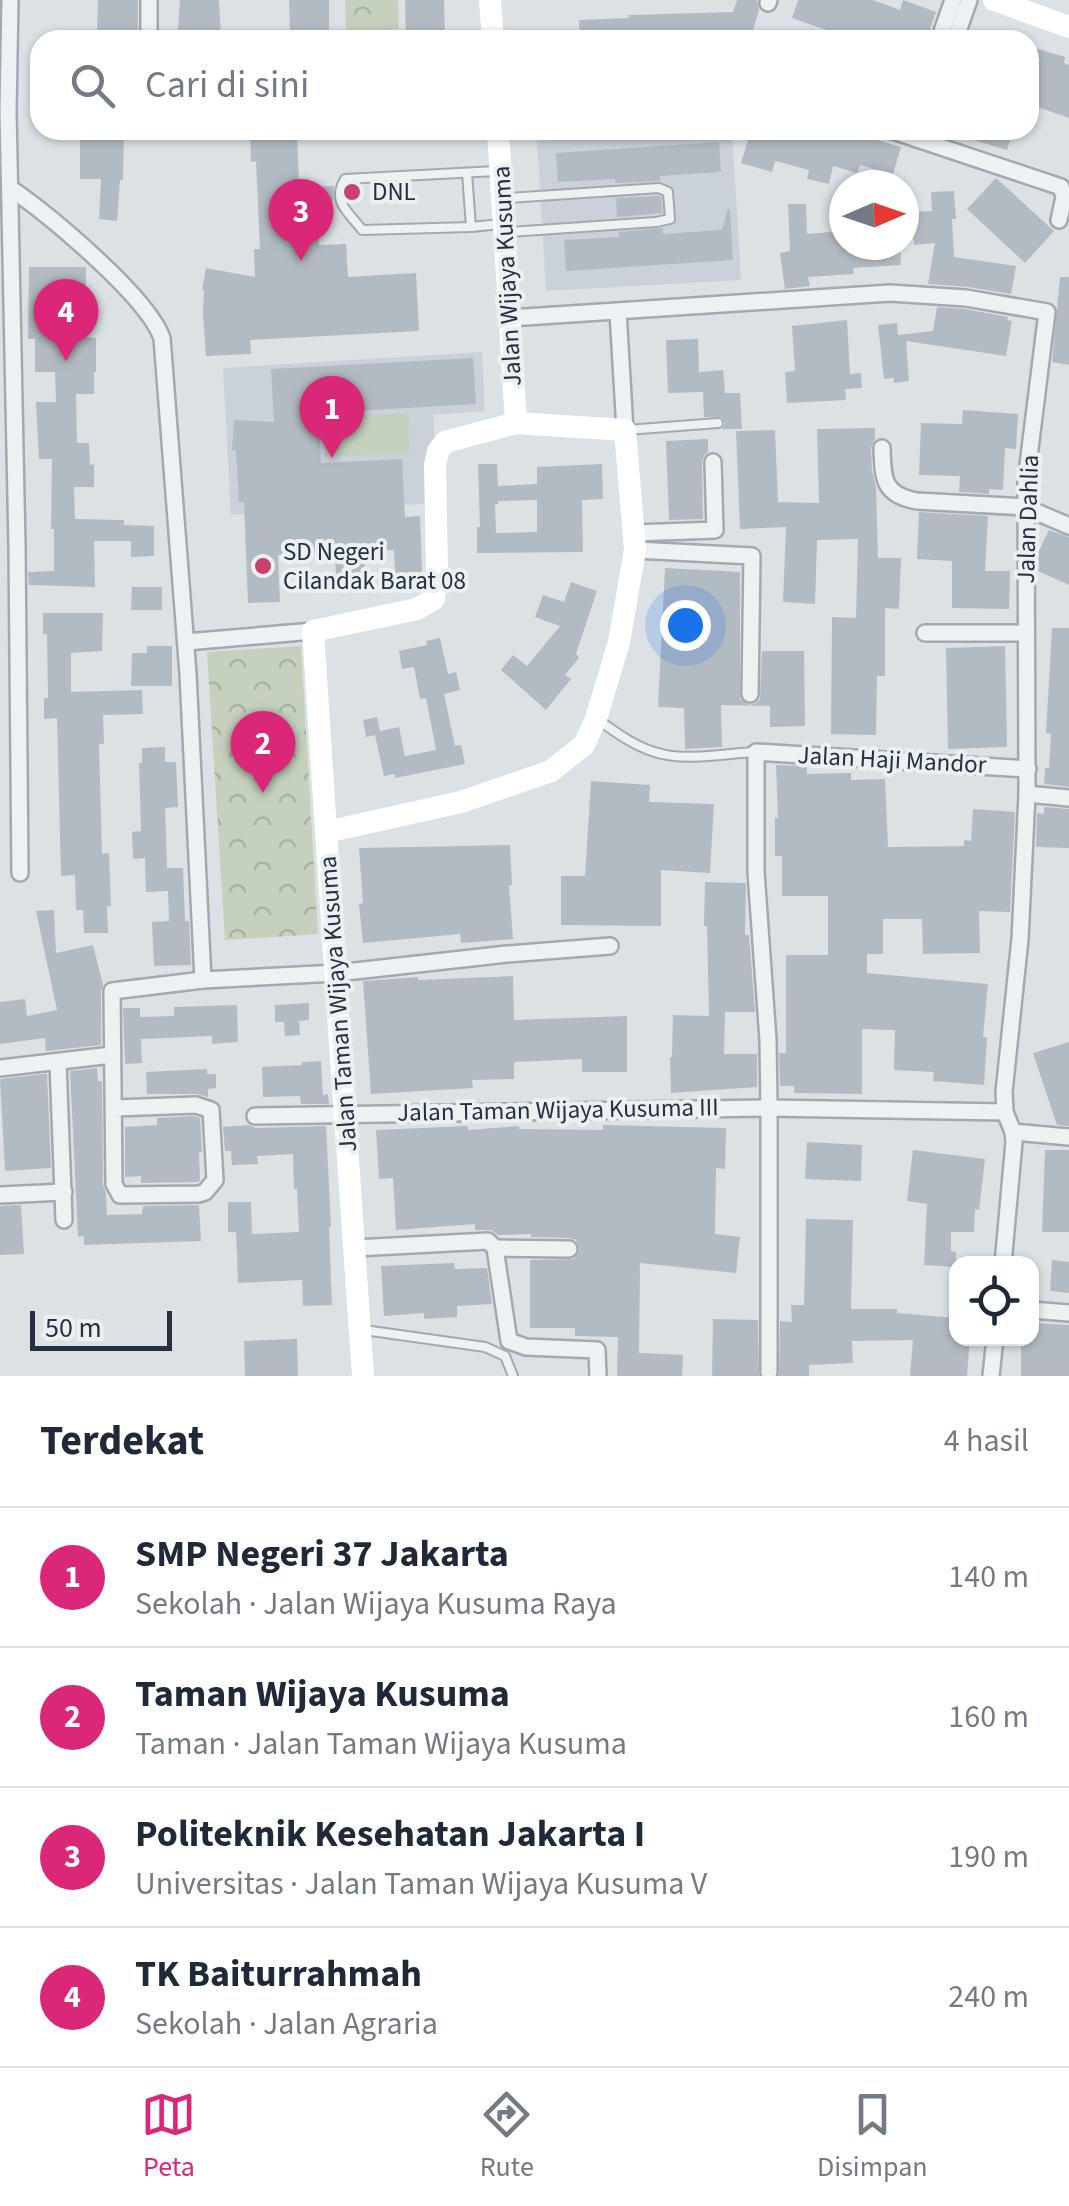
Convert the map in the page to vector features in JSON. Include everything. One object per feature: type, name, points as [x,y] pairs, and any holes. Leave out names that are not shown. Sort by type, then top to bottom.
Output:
[{"type":"street","points":[[10,0],[3,191],[8,547],[20,873]]},
{"type":"street","points":[[149,0],[149,30]]},
{"type":"street","points":[[490,0],[492,30]]},
{"type":"street","points":[[942,30],[953,0]]},
{"type":"street","points":[[958,30],[969,0]]},
{"type":"street","points":[[994,0],[1069,27]]},
{"type":"street","name":"Jalan Wijaya Kusuma","points":[[499,140],[516,422]]},
{"type":"street","points":[[934,140],[1061,187],[1064,197],[1060,220]]},
{"type":"street","points":[[3,191],[38,206],[121,284],[158,325],[164,354],[186,642],[203,980]]},
{"type":"street","name":"Jalan Dahlia","points":[[510,318],[890,293],[966,298],[1046,312],[1026,481],[1028,769],[1020,939],[1004,1092],[1014,1154],[1004,1256]]},
{"type":"street","points":[[326,832],[461,802],[551,771],[584,744],[596,719],[619,642],[635,542],[618,312]]},
{"type":"street","points":[[186,642],[313,631],[417,608],[434,599],[438,571],[435,464],[445,442],[516,422],[625,430]]},
{"type":"street","points":[[882,448],[886,482],[900,498],[1025,507],[1069,526]]},
{"type":"street","points":[[635,542],[715,530],[712,462]]},
{"type":"street","points":[[635,542],[752,556],[750,694]]},
{"type":"street","name":"Jalan Taman Wijaya Kusuma","points":[[313,631],[363,1376]]},
{"type":"street","points":[[925,632],[1025,634]]},
{"type":"street","points":[[756,752],[756,872],[768,1040],[769,1372]]},
{"type":"street","name":"Jalan Haji Mandor","points":[[756,752],[1028,769]]},
{"type":"street","points":[[1027,794],[1069,798]]},
{"type":"street","points":[[115,1108],[196,1105],[211,1110],[215,1180],[199,1194],[120,1195],[114,1184],[112,991],[610,946]]},
{"type":"street","points":[[0,1068],[112,1055]]},
{"type":"street","points":[[58,1063],[64,1220]]},
{"type":"street","name":"Jalan Taman Wijaya Kusuma III","points":[[255,1116],[769,1108],[1005,1112]]},
{"type":"street","points":[[1013,1132],[1069,1137]]},
{"type":"street","points":[[0,1195],[64,1192]]},
{"type":"street","points":[[355,1248],[488,1241],[495,1248],[509,1341],[526,1348],[597,1350],[598,1376]]},
{"type":"street","points":[[495,1248],[569,1249]]},
{"type":"street","points":[[1039,1311],[1069,1313]]},
{"type":"street","points":[[992,1376],[994,1346]]},
{"type":"lane","points":[[501,171],[345,179],[338,198],[362,230],[504,228],[656,222],[670,218],[668,192],[659,188],[502,198]]},
{"type":"lane","points":[[467,173],[472,227]]},
{"type":"lane","points":[[625,430],[718,423]]},
{"type":"lane","points":[[596,719],[639,747],[662,755],[756,752]]},
{"type":"lane","points":[[360,1329],[485,1347],[505,1356],[514,1376]]},
{"type":"shaded area","points":[[733,140],[741,280],[546,291],[537,141]]},
{"type":"shaded area","points":[[482,352],[485,411],[433,415],[438,503],[231,515],[223,368]]},
{"type":"green space","points":[[345,0],[398,0],[399,29],[346,30]]},
{"type":"green space","points":[[408,413],[410,452],[325,457],[323,417]]},
{"type":"green space","points":[[301,646],[318,934],[225,940],[207,652]]},
{"type":"building","points":[[98,0],[138,0],[138,30],[97,30]]},
{"type":"building","points":[[180,0],[219,0],[220,30],[178,30]]},
{"type":"building","points":[[289,0],[329,0],[329,30],[290,30]]},
{"type":"building","points":[[405,0],[444,0],[445,30],[406,30]]},
{"type":"building","points":[[737,0],[757,0],[759,10],[753,30],[580,30],[579,20],[733,12]]},
{"type":"building","points":[[798,0],[873,0],[900,10],[903,0],[936,12],[930,30],[826,30],[792,18]]},
{"type":"building","points":[[1039,49],[1065,57],[1064,63],[1069,65],[1069,118],[1039,108]]},
{"type":"building","points":[[80,140],[124,140],[117,221],[99,219],[101,179],[80,179]]},
{"type":"building","points":[[250,140],[297,140],[299,187],[334,186],[333,201],[317,202],[319,245],[346,244],[348,277],[416,273],[419,331],[250,340],[251,354],[206,356],[202,290],[206,268],[255,277],[254,249],[260,249],[256,161],[251,162]]},
{"type":"building","points":[[748,140],[877,140],[901,147],[894,170],[860,165],[858,170],[847,170],[833,166],[829,170],[829,184],[807,179],[809,170],[775,161],[772,172],[741,163]]},
{"type":"building","points":[[973,140],[1010,140],[1007,150]]},
{"type":"building","points":[[719,142],[721,172],[660,176],[660,181],[558,182],[556,153]]},
{"type":"building","points":[[996,178],[1054,231],[1025,263],[967,209]]},
{"type":"building","points":[[954,191],[954,257],[1016,266],[1011,294],[928,284],[935,243],[919,245],[919,212],[932,211],[931,192]]},
{"type":"building","points":[[658,196],[662,213],[617,217],[616,198]]},
{"type":"building","points":[[788,204],[806,204],[807,234],[829,232],[829,260],[901,260],[901,265],[853,268],[854,274],[808,277],[810,286],[785,289],[780,253],[790,251]]},
{"type":"building","points":[[728,209],[733,260],[566,271],[564,240],[619,237],[618,232],[663,228],[663,234],[722,230]]},
{"type":"building","points":[[29,267],[86,267],[85,337],[96,338],[96,372],[94,394],[76,394],[77,443],[89,443],[94,487],[74,487],[75,519],[124,520],[124,525],[154,526],[154,556],[131,557],[131,541],[94,541],[95,587],[29,585],[28,572],[54,571],[52,459],[39,459],[36,402],[56,402],[55,372],[35,372],[35,339],[28,339]]},
{"type":"building","points":[[1060,277],[1069,277],[1069,365],[1052,362]]},
{"type":"building","points":[[937,307],[1008,317],[1012,321],[1006,356],[906,341],[909,381],[894,383],[894,378],[884,379],[878,325],[897,323],[898,335],[933,331]]},
{"type":"building","points":[[847,320],[850,374],[861,373],[862,388],[845,389],[846,400],[787,403],[785,372],[795,371],[792,326]]},
{"type":"building","points":[[698,339],[699,372],[723,370],[725,393],[740,393],[742,429],[722,429],[722,417],[704,417],[703,392],[668,393],[666,340]]},
{"type":"building","points":[[473,358],[476,404],[319,413],[321,463],[402,459],[405,517],[420,516],[420,590],[396,591],[394,550],[364,551],[365,577],[336,578],[335,553],[278,555],[280,602],[248,603],[244,502],[239,502],[236,450],[232,450],[234,420],[274,422],[271,369]]},
{"type":"building","points":[[963,410],[1018,414],[1016,449],[1005,448],[1003,490],[989,489],[989,494],[959,492],[960,476],[919,475],[921,423],[962,424]]},
{"type":"building","points":[[875,428],[871,448],[878,558],[901,558],[899,609],[885,608],[885,676],[877,676],[876,735],[831,734],[832,617],[856,618],[858,539],[817,540],[815,604],[783,602],[786,527],[740,529],[736,431],[775,430],[778,502],[819,503],[817,429]]},
{"type":"building","points":[[708,439],[708,452],[702,462],[703,519],[669,520],[666,441]]},
{"type":"building","points":[[478,464],[497,464],[498,486],[537,484],[537,467],[602,464],[603,499],[582,500],[583,552],[477,553]],"holes":[[[537,500],[537,532],[496,533],[495,504]]]},
{"type":"building","points":[[919,512],[988,516],[985,571],[1010,571],[1009,609],[952,608],[952,561],[917,559]]},
{"type":"building","points":[[1049,530],[1069,537],[1069,585],[1038,571],[1037,555]]},
{"type":"building","points":[[665,568],[740,572],[740,699],[749,705],[760,699],[762,651],[804,651],[805,726],[770,727],[770,706],[721,705],[722,747],[685,749],[684,708],[658,707]]},
{"type":"building","points":[[571,582],[597,591],[576,654],[579,658],[565,675],[571,679],[546,710],[501,670],[513,655],[527,666],[560,626],[535,617],[543,595],[564,602]]},
{"type":"building","points":[[132,587],[162,587],[162,610],[131,610]]},
{"type":"building","points":[[43,613],[103,613],[102,651],[71,653],[71,692],[142,690],[143,714],[103,715],[104,744],[99,744],[102,854],[109,853],[108,933],[84,933],[83,910],[76,910],[75,875],[61,876],[57,718],[44,719],[44,698],[48,698]]},
{"type":"building","points":[[1052,628],[1069,628],[1069,787],[1044,784],[1051,734],[1046,733]]},
{"type":"building","points":[[440,638],[448,674],[456,672],[460,690],[444,694],[455,746],[461,745],[465,764],[395,778],[395,774],[384,776],[375,735],[366,737],[363,720],[377,717],[380,731],[399,727],[405,756],[436,750],[426,698],[420,699],[414,667],[402,669],[399,651]]},
{"type":"building","points":[[147,646],[172,646],[172,686],[131,686],[132,653],[147,653]]},
{"type":"building","points":[[1005,646],[1007,747],[948,749],[946,648]]},
{"type":"building","points":[[165,747],[165,762],[176,762],[178,807],[165,808],[167,868],[183,868],[191,965],[154,966],[152,922],[169,921],[168,891],[146,892],[145,858],[133,859],[132,832],[141,831],[142,748]]},
{"type":"building","points":[[776,765],[807,766],[807,774],[851,773],[851,780],[885,779],[888,847],[964,846],[964,840],[971,841],[973,809],[1015,812],[1010,912],[979,911],[980,953],[923,954],[922,919],[883,919],[883,954],[867,954],[867,973],[988,984],[984,1085],[933,1081],[934,1072],[894,1070],[895,1030],[862,1029],[862,1094],[794,1093],[794,1086],[780,1086],[779,1053],[786,1053],[786,955],[828,955],[828,896],[782,896],[782,856],[775,856]]},
{"type":"building","points":[[591,781],[650,785],[649,802],[714,804],[710,873],[661,870],[661,926],[561,925],[561,876],[585,876]]},
{"type":"building","points":[[1044,807],[1069,809],[1069,848],[1036,847],[1037,813],[1044,814]]},
{"type":"building","points":[[510,845],[513,939],[461,943],[460,934],[363,943],[359,848]]},
{"type":"building","points":[[705,882],[746,883],[745,935],[749,935],[755,1012],[725,1012],[724,1054],[757,1054],[757,1087],[671,1093],[673,1015],[709,1016]]},
{"type":"building","points":[[54,910],[56,953],[93,945],[103,985],[101,1045],[46,1051],[45,1038],[0,1044],[0,1002],[25,999],[27,1016],[57,1010],[36,911]]},
{"type":"building","points":[[513,976],[514,1020],[627,1016],[627,1072],[582,1072],[582,1059],[514,1062],[514,1079],[472,1080],[473,1088],[371,1094],[363,981]]},
{"type":"building","points":[[309,1003],[309,1020],[299,1021],[300,1035],[285,1036],[284,1022],[275,1022],[275,1005]]},
{"type":"building","points":[[237,1005],[238,1042],[212,1044],[212,1036],[141,1039],[142,1063],[125,1064],[123,1008],[140,1008],[140,1017],[174,1016],[174,1007]]},
{"type":"building","points":[[1069,1042],[1069,1126],[1057,1125],[1033,1053]]},
{"type":"building","points":[[321,1061],[323,1095],[328,1094],[329,1104],[301,1104],[300,1096],[263,1097],[262,1067]]},
{"type":"building","points":[[97,1068],[98,1081],[102,1081],[107,1215],[142,1214],[143,1206],[199,1205],[201,1241],[84,1245],[84,1236],[78,1237],[70,1071]]},
{"type":"building","points":[[207,1069],[207,1074],[216,1074],[216,1088],[208,1089],[208,1097],[147,1094],[146,1072]]},
{"type":"building","points":[[47,1074],[51,1168],[5,1171],[0,1079]]},
{"type":"building","points":[[157,1118],[200,1118],[202,1152],[198,1182],[141,1183],[141,1176],[125,1177],[125,1127],[157,1125]]},
{"type":"building","points":[[603,1125],[726,1128],[725,1169],[716,1168],[715,1234],[740,1237],[736,1273],[640,1263],[639,1353],[683,1355],[682,1376],[617,1376],[618,1337],[575,1336],[575,1328],[530,1328],[530,1260],[574,1259],[580,1250],[576,1240],[531,1234],[498,1235],[491,1230],[475,1230],[475,1224],[396,1230],[393,1178],[379,1179],[376,1130],[519,1126],[603,1130]]},
{"type":"building","points":[[326,1126],[332,1305],[303,1306],[302,1280],[238,1283],[236,1232],[228,1232],[228,1202],[251,1202],[252,1234],[299,1232],[293,1154],[257,1156],[258,1164],[232,1165],[231,1151],[225,1151],[223,1127]]},
{"type":"building","points":[[807,1142],[862,1145],[861,1181],[805,1179]]},
{"type":"building","points":[[913,1150],[985,1159],[974,1232],[951,1232],[951,1251],[956,1256],[949,1256],[949,1267],[924,1265],[927,1204],[907,1201]]},
{"type":"building","points":[[1045,1150],[1069,1150],[1069,1232],[1042,1232]]},
{"type":"building","points":[[21,1205],[24,1254],[0,1255],[0,1206]]},
{"type":"building","points":[[806,1219],[853,1220],[851,1309],[897,1309],[897,1313],[949,1317],[949,1346],[969,1346],[967,1376],[910,1376],[913,1340],[852,1341],[853,1363],[809,1365],[809,1376],[779,1376],[780,1321],[792,1322],[791,1305],[804,1305]]},
{"type":"building","points":[[1052,1260],[1069,1262],[1069,1293],[1050,1291]]},
{"type":"building","points":[[454,1263],[455,1269],[487,1268],[492,1304],[457,1306],[457,1317],[424,1319],[424,1313],[384,1316],[381,1266]]},
{"type":"building","points":[[713,1319],[758,1320],[759,1376],[712,1376]]},
{"type":"building","points":[[1039,1323],[1069,1325],[1069,1376],[1021,1376],[1021,1346],[1039,1346]]},
{"type":"building","points":[[297,1339],[298,1376],[245,1376],[244,1341]]},
{"type":"place","name":"DNL","points":[[352,192]]},
{"type":"place","name":"Politeknik Kesehatan Jakarta I","points":[[301,261]]},
{"type":"place","name":"TK Baiturrahmah","points":[[66,361]]},
{"type":"place","name":"SMP Negeri 37 Jakarta","points":[[332,458]]},
{"type":"place","name":"SD Negeri Cilandak Barat 08","points":[[263,566]]},
{"type":"place","name":"Taman Wijaya Kusuma","points":[[263,793]]}]
